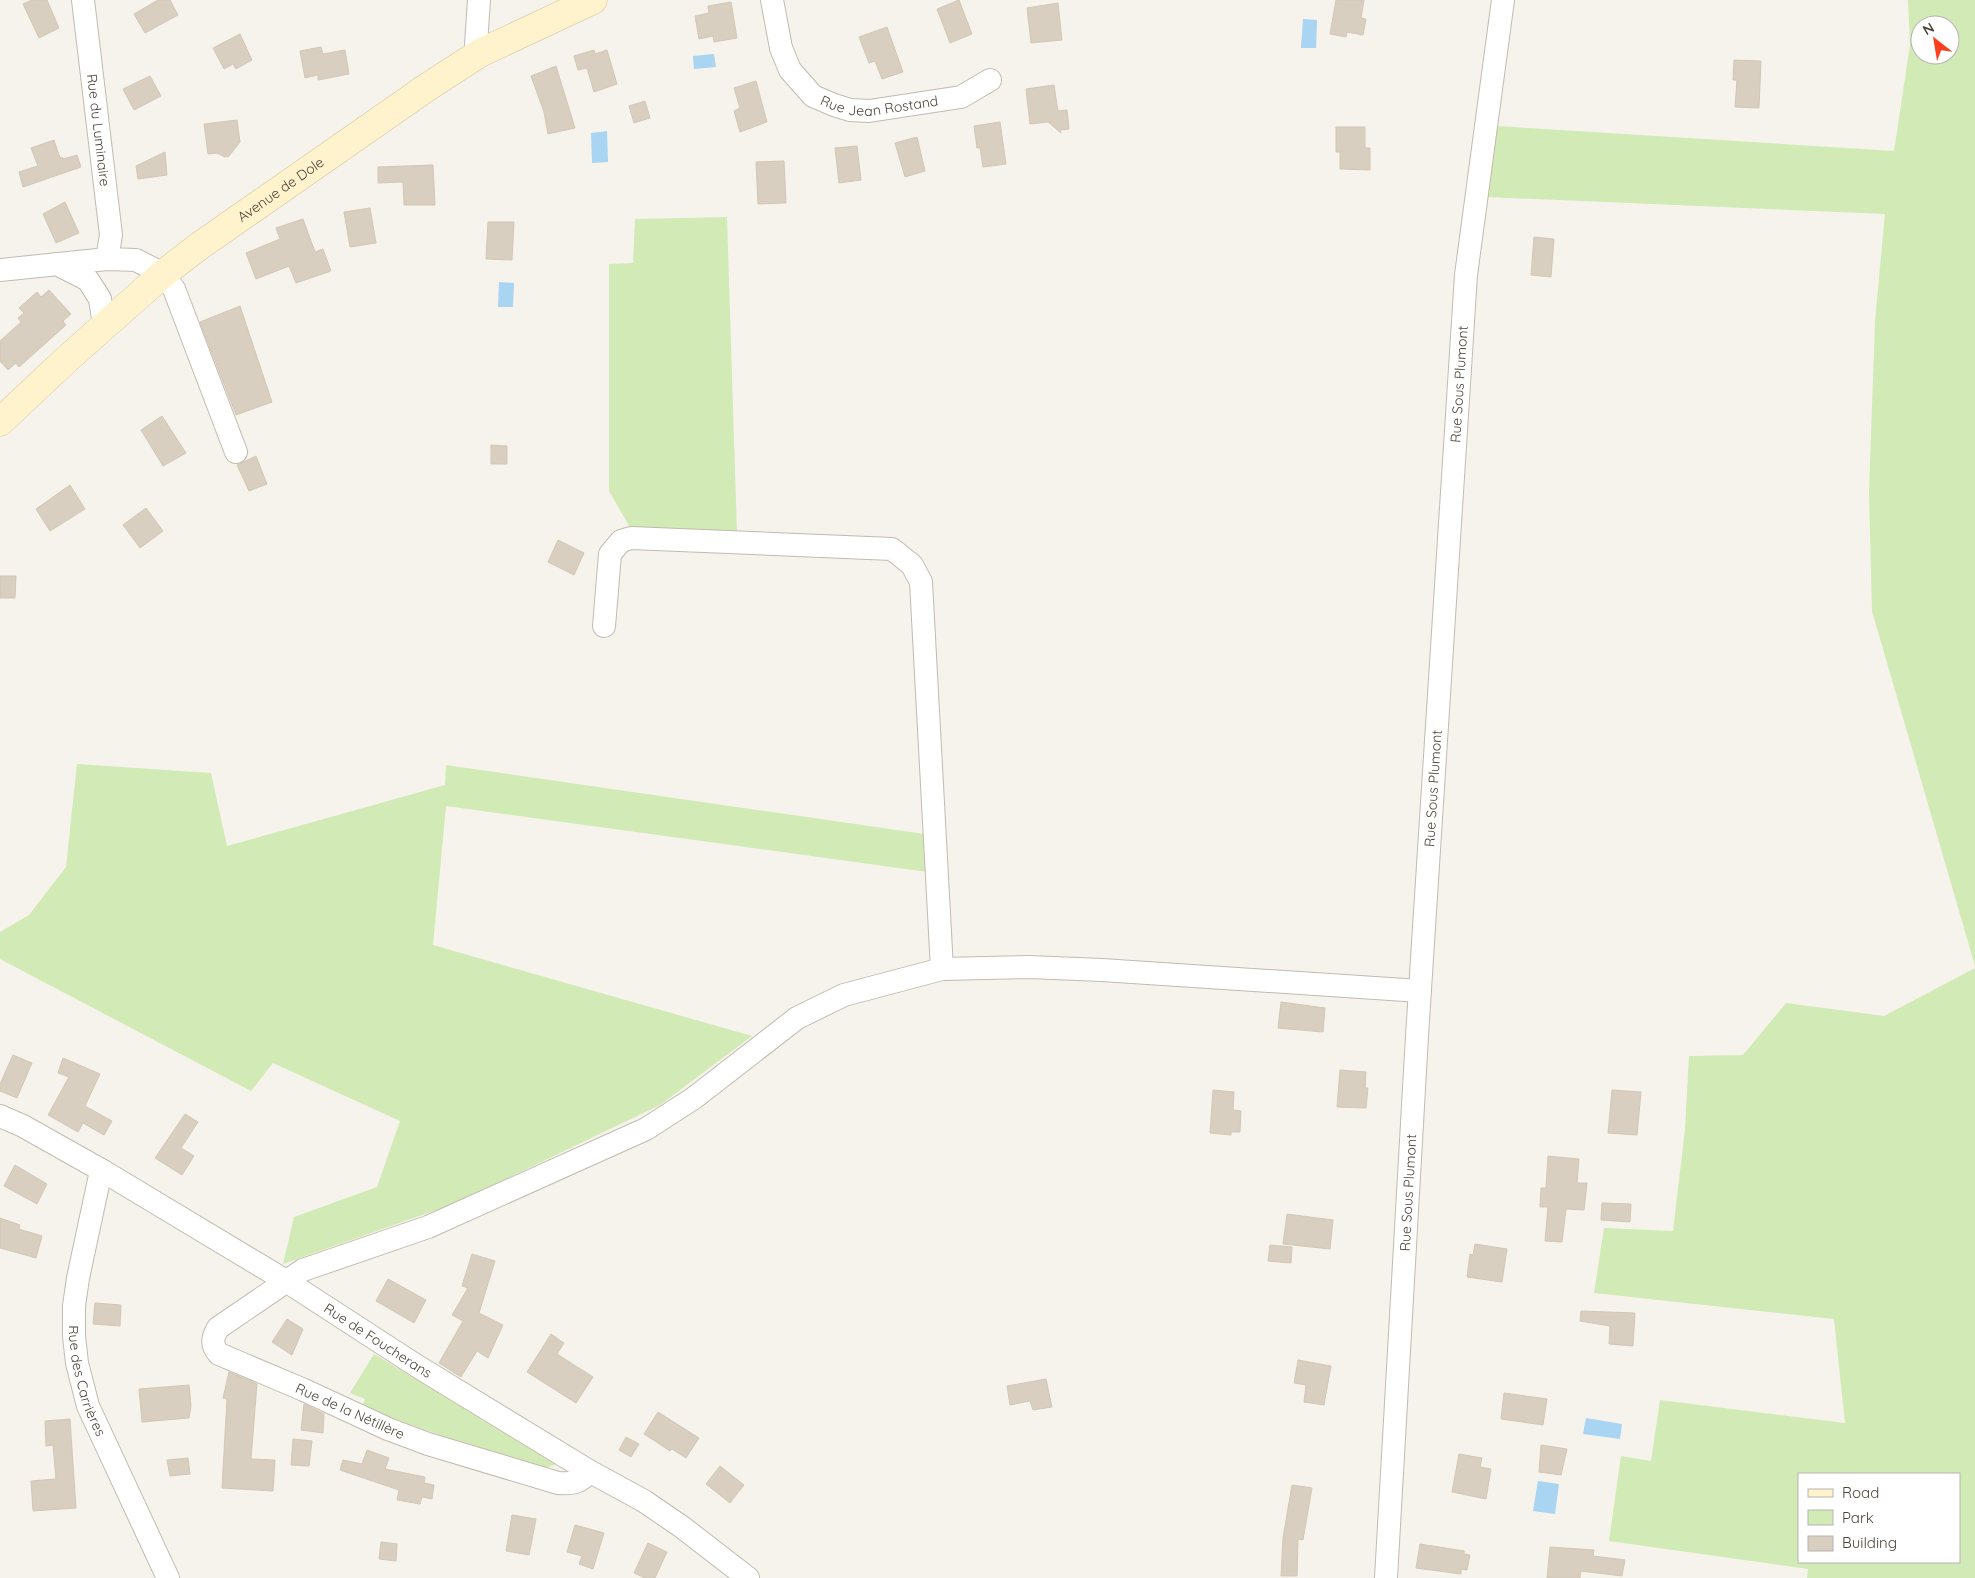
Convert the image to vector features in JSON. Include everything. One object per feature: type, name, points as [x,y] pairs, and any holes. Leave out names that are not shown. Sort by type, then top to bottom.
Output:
[{"type":"main road","name":"Avenue de Dole","points":[[0,422],[162,274],[426,88],[480,53],[593,0]]},
{"type":"street","name":"Rue du Luminaire","points":[[85,0],[111,235],[107,259]]},
{"type":"street","points":[[479,0],[476,44],[480,53]]},
{"type":"street","name":"Rue Jean Rostand","points":[[772,0],[781,48],[790,70],[813,96],[834,105],[850,110],[869,110],[960,97],[990,80]]},
{"type":"street","name":"Rue Sous Plumont","points":[[1386,1578],[1420,990],[1466,275],[1503,0]]},
{"type":"street","points":[[0,270],[107,259],[136,260],[162,274],[174,289],[236,452]]},
{"type":"street","points":[[57,264],[88,280],[100,299],[104,326]]},
{"type":"street","points":[[604,626],[610,554],[621,541],[631,538],[892,549],[912,564],[921,582],[942,968]]},
{"type":"street","points":[[286,1281],[303,1270],[428,1227],[646,1129],[694,1098],[797,1018],[844,995],[942,968],[1029,967],[1102,970],[1420,990]]},
{"type":"street","name":"Rue de Foucherans","points":[[0,1116],[23,1126],[103,1171],[286,1281],[417,1366],[589,1471],[644,1501],[682,1527],[748,1578]]},
{"type":"street","name":"Rue des Carrières","points":[[103,1171],[98,1180],[74,1306],[78,1363],[88,1406],[168,1578]]},
{"type":"street","name":"Rue de la Nétillère","points":[[286,1281],[218,1328],[213,1336],[212,1343],[219,1354],[304,1390],[388,1430],[428,1444],[558,1483],[575,1482],[586,1476],[589,1471]]},
{"type":"green space","points":[[1908,0],[1975,0],[1975,966],[1872,611],[1869,492],[1875,321],[1885,214],[1487,197],[1497,126],[1894,151],[1910,45]]},
{"type":"green space","points":[[727,217],[737,534],[631,529],[609,491],[609,264],[633,263],[635,219]]},
{"type":"green space","points":[[77,764],[211,773],[227,846],[445,785],[446,765],[924,834],[928,872],[446,806],[433,945],[752,1036],[660,1105],[456,1203],[283,1264],[294,1217],[377,1187],[400,1121],[273,1063],[251,1091],[0,959],[0,932],[29,915],[66,867]]},
{"type":"green space","points":[[1975,968],[1975,1578],[1807,1578],[1808,1569],[1609,1541],[1621,1456],[1651,1461],[1660,1400],[1845,1423],[1834,1319],[1594,1293],[1604,1228],[1673,1231],[1685,1129],[1689,1056],[1743,1055],[1786,1003],[1884,1016]]},
{"type":"green space","points":[[374,1354],[556,1464],[549,1467],[541,1467],[523,1462],[362,1407],[365,1399],[350,1393]]},
{"type":"water","points":[[1303,19],[1317,20],[1316,48],[1301,48]]},
{"type":"water","points":[[714,54],[716,67],[694,69],[693,56]]},
{"type":"water","points":[[607,131],[608,162],[592,163],[591,133]]},
{"type":"water","points":[[499,282],[514,283],[513,307],[498,307]]},
{"type":"water","points":[[1586,1418],[1622,1424],[1620,1439],[1583,1434]]},
{"type":"water","points":[[1538,1481],[1559,1484],[1555,1514],[1533,1511]]},
{"type":"building","points":[[32,0],[47,0],[59,28],[39,38],[23,4]]},
{"type":"building","points":[[158,0],[170,0],[178,15],[145,33],[134,14]]},
{"type":"building","points":[[959,0],[972,34],[950,43],[937,9]]},
{"type":"building","points":[[1336,0],[1364,0],[1361,18],[1366,19],[1363,35],[1347,32],[1346,37],[1330,34]]},
{"type":"building","points":[[731,2],[737,38],[714,42],[713,36],[699,39],[695,16],[709,13],[708,6]]},
{"type":"building","points":[[1058,3],[1062,40],[1031,43],[1027,8]]},
{"type":"building","points":[[887,27],[903,72],[882,79],[875,61],[869,63],[859,37]]},
{"type":"building","points":[[240,34],[252,60],[236,69],[233,64],[224,69],[213,48]]},
{"type":"building","points":[[321,47],[323,54],[345,50],[349,74],[318,80],[318,75],[305,78],[300,51]]},
{"type":"building","points":[[594,50],[595,54],[607,50],[617,84],[594,92],[587,68],[578,70],[574,56]]},
{"type":"building","points":[[1734,60],[1761,61],[1759,108],[1735,107],[1737,80],[1733,80]]},
{"type":"building","points":[[556,66],[575,128],[548,134],[544,112],[531,76]]},
{"type":"building","points":[[150,76],[161,96],[134,110],[123,89]]},
{"type":"building","points":[[756,81],[767,122],[740,132],[734,111],[740,108],[734,88]]},
{"type":"building","points":[[1054,85],[1058,111],[1067,110],[1069,129],[1060,130],[1061,133],[1048,122],[1030,124],[1026,89]]},
{"type":"building","points":[[645,101],[650,118],[634,123],[629,106]]},
{"type":"building","points":[[237,120],[240,142],[229,156],[225,157],[217,153],[208,154],[204,124]]},
{"type":"building","points":[[1000,122],[1006,164],[983,167],[980,148],[977,148],[974,126]]},
{"type":"building","points":[[1336,127],[1365,127],[1365,148],[1370,148],[1370,170],[1340,169],[1340,152],[1336,152]]},
{"type":"building","points":[[917,137],[925,171],[905,177],[895,143]]},
{"type":"building","points":[[54,140],[60,158],[62,157],[63,159],[77,155],[81,167],[23,187],[19,172],[38,166],[31,148]]},
{"type":"building","points":[[857,146],[861,180],[839,183],[835,148]]},
{"type":"building","points":[[165,152],[167,175],[138,179],[136,166]]},
{"type":"building","points":[[784,161],[786,203],[758,204],[756,162]]},
{"type":"building","points":[[433,165],[435,205],[404,205],[403,182],[378,183],[378,167]]},
{"type":"building","points":[[65,202],[79,233],[56,243],[43,214]]},
{"type":"building","points":[[370,208],[376,243],[350,247],[344,212]]},
{"type":"building","points":[[303,219],[315,252],[323,249],[331,271],[296,283],[289,266],[256,279],[246,253],[280,239],[276,228]]},
{"type":"building","points":[[488,222],[514,222],[512,260],[486,259]]},
{"type":"building","points":[[1534,237],[1554,239],[1551,277],[1531,275]]},
{"type":"building","points":[[49,290],[71,314],[63,321],[66,325],[19,367],[16,363],[8,370],[0,361],[0,341],[21,322],[18,318],[24,313],[19,308],[37,292],[41,297]]},
{"type":"building","points":[[240,306],[272,402],[236,415],[200,322]]},
{"type":"building","points":[[162,416],[186,453],[163,466],[141,430]]},
{"type":"building","points":[[491,445],[507,446],[507,464],[491,464]]},
{"type":"building","points":[[256,456],[267,484],[249,491],[237,465]]},
{"type":"building","points":[[70,485],[85,509],[50,531],[36,509]]},
{"type":"building","points":[[146,508],[163,531],[140,548],[123,525]]},
{"type":"building","points":[[558,540],[584,553],[574,575],[548,562]]},
{"type":"building","points":[[0,576],[16,576],[15,598],[0,598]]},
{"type":"building","points":[[1281,1002],[1325,1008],[1323,1032],[1278,1028]]},
{"type":"building","points":[[13,1055],[32,1063],[17,1098],[0,1091],[0,1084]]},
{"type":"building","points":[[63,1058],[100,1074],[85,1106],[112,1121],[104,1135],[83,1123],[78,1132],[48,1115],[69,1077],[58,1073]]},
{"type":"building","points":[[1340,1070],[1366,1072],[1365,1088],[1368,1088],[1366,1108],[1337,1107]]},
{"type":"building","points":[[1213,1090],[1234,1092],[1233,1110],[1241,1111],[1240,1132],[1231,1132],[1231,1135],[1210,1133]]},
{"type":"building","points":[[1612,1090],[1641,1092],[1637,1135],[1608,1133]]},
{"type":"building","points":[[185,1114],[198,1122],[181,1148],[194,1156],[182,1175],[155,1158]]},
{"type":"building","points":[[1548,1156],[1579,1159],[1577,1183],[1587,1183],[1584,1210],[1566,1209],[1562,1242],[1545,1241],[1548,1207],[1540,1207],[1541,1188],[1546,1188]]},
{"type":"building","points":[[15,1165],[47,1184],[37,1204],[4,1186]]},
{"type":"building","points":[[1602,1203],[1631,1204],[1630,1222],[1601,1220]]},
{"type":"building","points":[[1287,1214],[1333,1220],[1330,1249],[1283,1244]]},
{"type":"building","points":[[0,1218],[20,1225],[19,1229],[42,1236],[36,1258],[0,1248]]},
{"type":"building","points":[[1475,1244],[1507,1249],[1502,1282],[1467,1277],[1470,1254],[1473,1255]]},
{"type":"building","points":[[1270,1245],[1292,1247],[1291,1263],[1268,1261]]},
{"type":"building","points":[[472,1254],[495,1261],[479,1313],[503,1325],[488,1358],[477,1351],[461,1377],[439,1363],[463,1321],[452,1315],[468,1288],[462,1286]]},
{"type":"building","points":[[388,1279],[426,1300],[414,1323],[376,1301]]},
{"type":"building","points":[[95,1303],[121,1305],[120,1326],[93,1324]]},
{"type":"building","points":[[1581,1311],[1635,1313],[1633,1346],[1609,1344],[1610,1326],[1580,1321]]},
{"type":"building","points":[[287,1319],[303,1329],[292,1355],[272,1342]]},
{"type":"building","points":[[551,1334],[564,1343],[557,1354],[593,1377],[576,1403],[527,1372]]},
{"type":"building","points":[[1298,1360],[1331,1366],[1324,1405],[1304,1402],[1306,1385],[1294,1383]]},
{"type":"building","points":[[229,1372],[257,1384],[251,1459],[275,1460],[273,1491],[222,1488],[227,1399],[223,1398]]},
{"type":"building","points":[[1046,1379],[1052,1407],[1033,1410],[1030,1401],[1010,1405],[1007,1386]]},
{"type":"building","points":[[189,1385],[191,1406],[189,1418],[142,1422],[139,1389]]},
{"type":"building","points":[[1504,1393],[1547,1399],[1543,1425],[1501,1419]]},
{"type":"building","points":[[304,1404],[324,1414],[323,1433],[301,1430]]},
{"type":"building","points":[[658,1412],[699,1438],[686,1458],[672,1449],[670,1451],[644,1434]]},
{"type":"building","points":[[70,1419],[76,1508],[33,1511],[31,1481],[56,1479],[53,1445],[46,1446],[45,1421]]},
{"type":"building","points":[[626,1437],[639,1444],[631,1457],[619,1450]]},
{"type":"building","points":[[293,1439],[312,1441],[309,1466],[291,1465]]},
{"type":"building","points":[[1541,1445],[1567,1449],[1561,1475],[1539,1472]]},
{"type":"building","points":[[367,1450],[389,1458],[385,1469],[425,1477],[424,1483],[434,1485],[432,1499],[422,1497],[420,1504],[397,1500],[399,1490],[340,1470],[343,1460],[362,1464]]},
{"type":"building","points":[[1459,1454],[1482,1458],[1480,1467],[1491,1469],[1486,1499],[1452,1492]]},
{"type":"building","points":[[188,1458],[190,1474],[170,1476],[167,1460]]},
{"type":"building","points":[[720,1466],[744,1485],[730,1503],[706,1484]]},
{"type":"building","points":[[1292,1485],[1312,1488],[1303,1540],[1298,1539],[1297,1576],[1281,1576],[1283,1538]]},
{"type":"building","points":[[512,1515],[536,1519],[529,1555],[506,1551]]},
{"type":"building","points":[[575,1525],[604,1533],[593,1569],[579,1564],[582,1556],[567,1552]]},
{"type":"building","points":[[381,1542],[397,1544],[396,1561],[379,1559]]},
{"type":"building","points":[[648,1543],[667,1552],[655,1578],[645,1578],[634,1573]]},
{"type":"building","points":[[1420,1544],[1464,1551],[1464,1554],[1470,1555],[1467,1570],[1461,1569],[1461,1574],[1416,1568]]},
{"type":"building","points":[[1550,1547],[1594,1550],[1593,1556],[1625,1560],[1622,1576],[1581,1571],[1580,1578],[1547,1578]]}]
